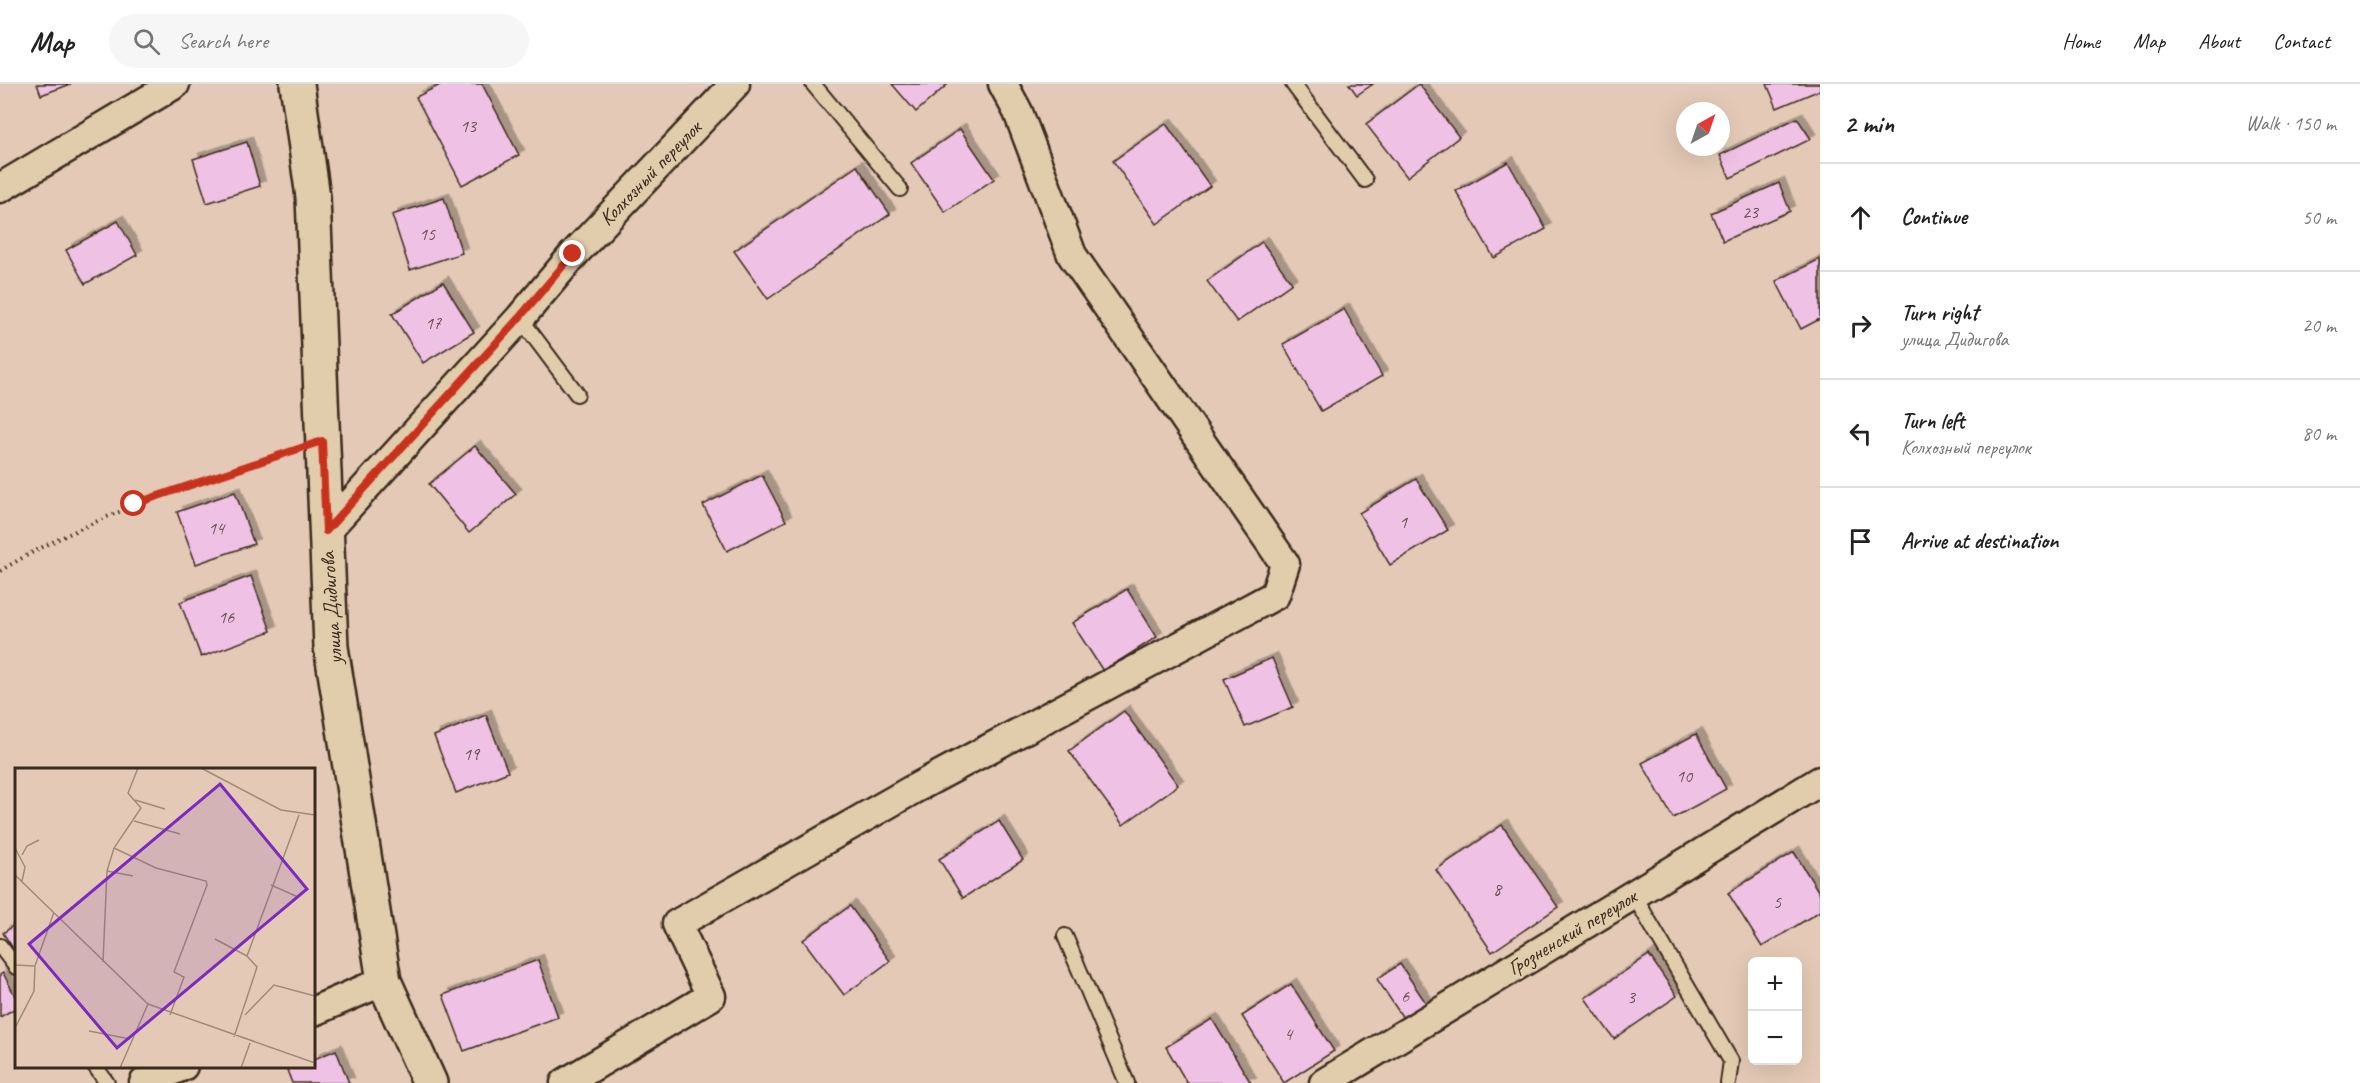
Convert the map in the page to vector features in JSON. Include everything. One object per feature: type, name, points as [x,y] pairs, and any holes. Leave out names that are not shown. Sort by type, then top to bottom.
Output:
[{"type":"street","points":[[0,188],[175,84]]},
{"type":"street","name":"улица Дидигова","points":[[297,84],[313,197],[331,647],[384,981],[430,1083]]},
{"type":"street","name":"Колхозный переулок","points":[[326,531],[519,318],[573,254],[735,84]]},
{"type":"street","points":[[565,1083],[711,996],[677,924],[912,790],[1275,595],[1285,564],[1072,255],[1018,112],[1003,84]]},
{"type":"street","name":"Грозненский переулок","points":[[1324,1083],[1820,781]]},
{"type":"street","points":[[315,1011],[384,981]]},
{"type":"street","points":[[144,1083],[178,1068]]},
{"type":"lane","points":[[813,84],[900,189]]},
{"type":"lane","points":[[1293,84],[1365,180]]},
{"type":"lane","points":[[519,318],[578,394]]},
{"type":"lane","points":[[1633,894],[1731,1061],[1728,1083]]},
{"type":"lane","points":[[1065,936],[1127,1083]]},
{"type":"lane","points":[[0,946],[15,966]]},
{"type":"lane","points":[[96,1068],[107,1083]]},
{"type":"path","points":[[0,571],[62,536],[134,504],[322,441]]},
{"type":"building","points":[[37,84],[71,84],[41,95]]},
{"type":"building","points":[[442,84],[482,84],[519,155],[462,185],[416,97]]},
{"type":"building","points":[[892,84],[948,84],[916,112]]},
{"type":"building","points":[[1349,84],[1373,84],[1357,95]]},
{"type":"building","points":[[1419,84],[1459,137],[1407,177],[1366,124]]},
{"type":"building","points":[[1767,84],[1820,84],[1820,90],[1777,108]]},
{"type":"building","points":[[1797,118],[1811,139],[1730,178],[1720,156],[1730,156],[1730,150]]},
{"type":"building","points":[[1166,124],[1210,186],[1157,224],[1113,161]]},
{"type":"building","points":[[960,129],[994,179],[945,212],[911,163]]},
{"type":"building","points":[[247,142],[260,186],[207,203],[193,159]]},
{"type":"building","points":[[1508,162],[1546,229],[1494,258],[1456,191]]},
{"type":"building","points":[[857,166],[890,214],[768,299],[734,251]]},
{"type":"building","points":[[1779,183],[1790,211],[1723,241],[1711,213]]},
{"type":"building","points":[[444,198],[462,253],[410,270],[392,215]]},
{"type":"building","points":[[118,221],[137,255],[85,284],[66,250]]},
{"type":"building","points":[[1262,242],[1292,283],[1237,322],[1207,281]]},
{"type":"building","points":[[1820,259],[1820,319],[1801,329],[1776,281]]},
{"type":"building","points":[[443,282],[474,332],[423,363],[392,314]]},
{"type":"building","points":[[1344,309],[1382,376],[1321,411],[1283,344]]},
{"type":"building","points":[[475,446],[516,494],[469,533],[429,484]]},
{"type":"building","points":[[762,475],[786,521],[727,551],[703,505]]},
{"type":"building","points":[[1416,479],[1448,530],[1390,565],[1359,513]]},
{"type":"building","points":[[235,492],[254,544],[196,564],[177,512]]},
{"type":"building","points":[[251,576],[271,631],[201,657],[180,602]]},
{"type":"building","points":[[1127,589],[1157,637],[1103,671],[1072,623]]},
{"type":"building","points":[[1272,658],[1293,707],[1245,727],[1224,679]]},
{"type":"building","points":[[1124,711],[1178,785],[1123,825],[1069,751]]},
{"type":"building","points":[[486,715],[508,772],[456,793],[434,736]]},
{"type":"building","points":[[1696,734],[1726,789],[1673,818],[1642,763]]},
{"type":"building","points":[[999,821],[1023,860],[963,898],[939,859]]},
{"type":"building","points":[[1502,825],[1558,907],[1492,952],[1436,870]]},
{"type":"building","points":[[1794,852],[1820,894],[1820,911],[1762,947],[1728,893]]},
{"type":"building","points":[[850,906],[890,961],[844,995],[803,940]]},
{"type":"building","points":[[15,925],[15,951],[3,933]]},
{"type":"building","points":[[1649,955],[1677,996],[1614,1039],[1585,998]]},
{"type":"building","points":[[538,960],[558,1017],[464,1051],[443,995]]},
{"type":"building","points":[[1400,964],[1432,1012],[1409,1027],[1377,979]]},
{"type":"building","points":[[3,973],[15,996],[15,1009],[0,1017],[0,975]]},
{"type":"building","points":[[1291,984],[1334,1051],[1284,1083],[1242,1016]]},
{"type":"building","points":[[1212,1019],[1251,1083],[1187,1083],[1166,1047]]},
{"type":"building","points":[[336,1050],[349,1083],[292,1083],[287,1070],[315,1068],[315,1059]]},
{"type":"route","points":[[134,504],[322,441],[326,531],[519,318],[573,254]]}]
